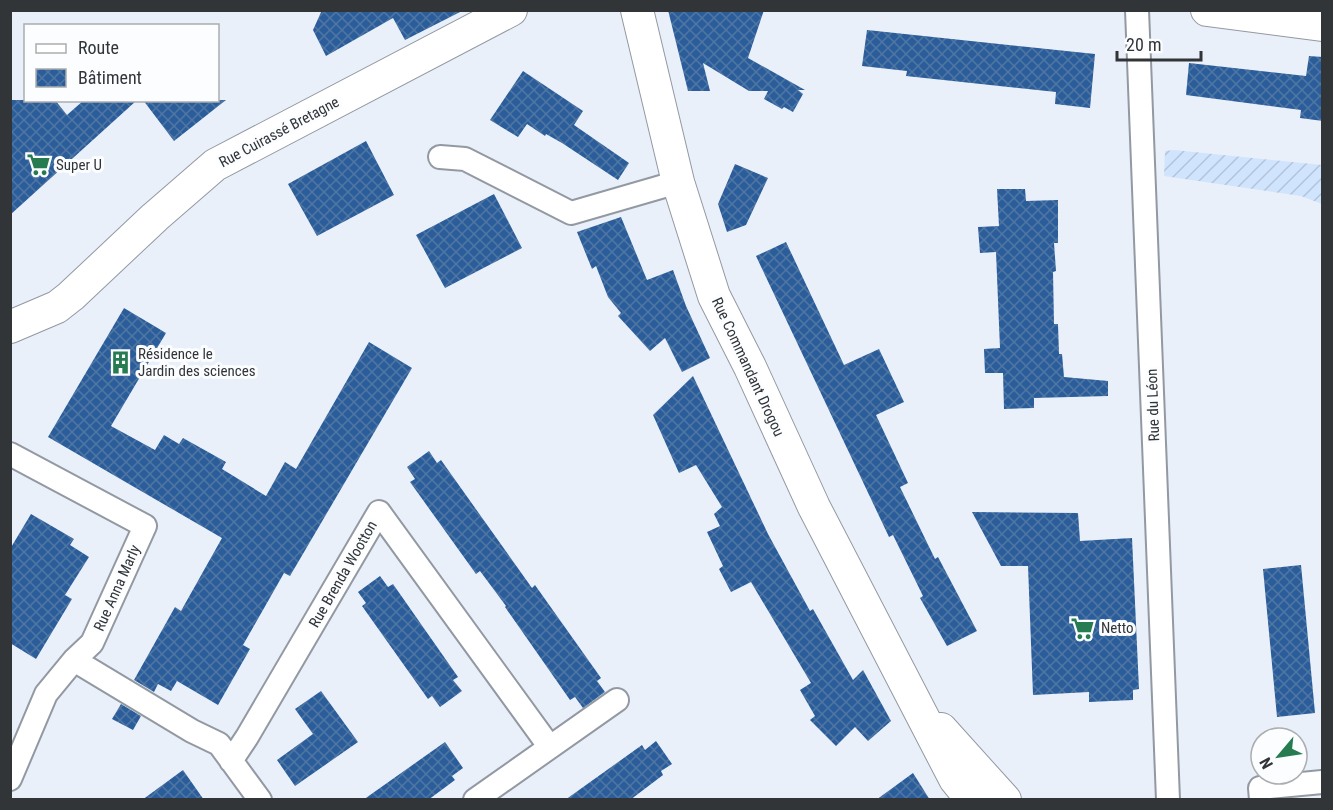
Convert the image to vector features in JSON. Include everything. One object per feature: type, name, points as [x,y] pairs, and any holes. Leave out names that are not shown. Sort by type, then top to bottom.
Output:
[{"type":"street","name":"Rue Cuirassé Bretagne","points":[[10,327],[57,307],[71,296],[155,216],[215,165],[511,10]]},
{"type":"street","name":"Rue Commandant Drogou","points":[[637,10],[678,182],[714,296],[814,507],[955,778],[972,800]]},
{"type":"street","name":"Rue du Léon","points":[[1137,10],[1168,800]]},
{"type":"street","points":[[1206,10],[1323,25]]},
{"type":"street","points":[[440,156],[465,159],[571,213],[678,182]]},
{"type":"street","name":"Rue Anna Marly","points":[[10,454],[145,526],[92,643],[74,660],[46,694],[10,779]]},
{"type":"street","name":"Rue Brenda Wootton","points":[[231,760],[248,737],[379,512],[549,746]]},
{"type":"street","points":[[74,660],[192,731],[219,744],[260,800]]},
{"type":"street","points":[[475,800],[617,700]]},
{"type":"street","name":"Rue Commandant Drogou","points":[[916,702],[1005,800]]},
{"type":"street","points":[[1261,800],[1260,788],[1323,782]]},
{"type":"shaded area","points":[[1165,151],[1322,165],[1322,204],[1301,196],[1164,176]]},
{"type":"building","points":[[322,10],[464,10],[405,40],[393,18],[326,56],[313,30]]},
{"type":"building","points":[[668,10],[764,10],[748,58],[805,90],[798,90],[803,94],[793,112],[764,99],[768,91],[749,91],[703,63],[710,91],[688,91]]},
{"type":"building","points":[[867,30],[1095,54],[1090,108],[1055,104],[1056,92],[906,76],[907,71],[862,66]]},
{"type":"building","points":[[1309,56],[1323,57],[1323,121],[1300,118],[1301,110],[1186,95],[1189,63],[1306,76]]},
{"type":"building","points":[[523,71],[583,111],[574,125],[629,163],[618,180],[562,143],[546,134],[545,136],[527,124],[518,137],[490,120]]},
{"type":"building","name":"Super U","points":[[10,100],[57,102],[67,115],[82,102],[135,102],[10,215]]},
{"type":"building","points":[[219,100],[226,100],[174,141],[145,102],[219,102]]},
{"type":"building","points":[[366,141],[394,195],[317,236],[288,184]]},
{"type":"building","points":[[735,164],[768,178],[746,225],[727,232],[718,204]]},
{"type":"building","points":[[997,189],[1025,189],[1026,201],[1058,200],[1058,243],[1054,243],[1056,271],[1053,272],[1054,324],[1058,324],[1059,354],[1062,354],[1064,377],[1108,381],[1108,396],[1034,398],[1034,408],[1004,409],[1003,373],[985,373],[984,349],[1000,348],[996,252],[980,253],[978,227],[999,226]]},
{"type":"building","points":[[494,194],[522,248],[445,288],[416,235]]},
{"type":"building","points":[[621,217],[647,280],[673,270],[686,306],[710,358],[682,372],[665,338],[650,351],[618,316],[621,313],[608,297],[596,266],[592,269],[577,232]]},
{"type":"building","points":[[786,242],[844,365],[879,349],[904,402],[876,415],[908,483],[900,487],[935,559],[938,557],[977,631],[947,646],[920,598],[923,596],[893,535],[889,537],[756,256]]},
{"type":"building","points":[[124,308],[166,333],[111,426],[155,450],[164,435],[179,444],[183,438],[226,462],[222,469],[266,496],[285,462],[296,469],[369,342],[412,368],[290,576],[284,573],[243,645],[250,649],[218,705],[177,681],[171,691],[158,684],[154,692],[134,680],[175,607],[181,611],[222,538],[48,437]]},
{"type":"building","points":[[693,376],[768,534],[810,611],[813,609],[853,680],[863,670],[891,721],[868,741],[855,727],[836,746],[810,720],[815,716],[800,690],[811,683],[751,582],[731,592],[719,569],[723,566],[707,532],[720,526],[714,514],[722,507],[696,465],[679,473],[653,415]]},
{"type":"building","points":[[429,451],[437,463],[441,460],[532,588],[535,585],[601,678],[597,681],[605,692],[583,708],[575,697],[570,700],[506,606],[480,571],[476,574],[410,482],[415,479],[407,467]]},
{"type":"building","name":"Netto","points":[[972,512],[1078,513],[1080,541],[1132,538],[1139,689],[1133,690],[1133,700],[1089,702],[1089,692],[1033,695],[1028,566],[1001,566]]},
{"type":"building","points":[[31,514],[74,539],[70,545],[89,557],[65,595],[72,599],[36,659],[10,643],[10,549]]},
{"type":"building","points":[[1301,565],[1315,713],[1277,717],[1263,569]]},
{"type":"building","points":[[380,576],[388,587],[393,584],[458,677],[453,680],[462,691],[440,707],[432,696],[428,699],[362,606],[366,603],[358,592]]},
{"type":"building","points":[[321,691],[358,742],[295,786],[277,760],[313,734],[295,709]]},
{"type":"building","points":[[121,704],[141,716],[133,730],[112,719]]},
{"type":"building","points":[[656,741],[672,764],[661,771],[663,775],[630,800],[565,800],[642,745],[645,750]]},
{"type":"building","points":[[445,742],[463,768],[452,776],[455,780],[428,800],[363,800]]},
{"type":"building","points":[[183,770],[204,800],[142,800]]},
{"type":"building","points":[[913,773],[930,800],[876,800]]},
{"type":"place","name":"Super U","points":[[38,165]]},
{"type":"place","name":"Résidence le Jardin des sciences","points":[[120,363]]},
{"type":"place","name":"Netto","points":[[1083,628]]}]
